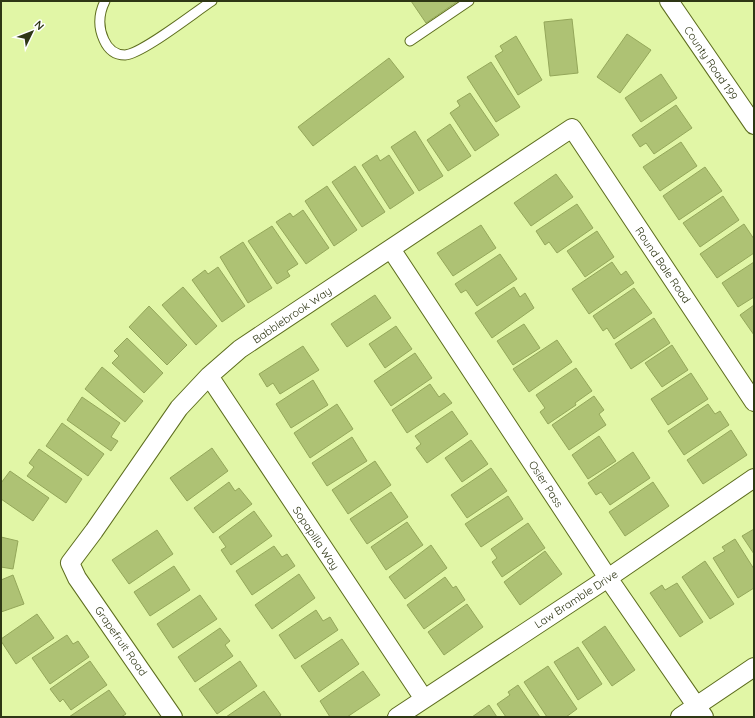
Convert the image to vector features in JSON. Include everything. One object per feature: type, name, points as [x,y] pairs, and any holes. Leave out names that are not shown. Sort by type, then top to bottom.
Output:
[{"type":"street","name":"County Road 199","points":[[669,1],[754,125]]},
{"type":"street","name":"Babblebrook Way","points":[[70,563],[94,531],[179,408],[209,376],[240,349],[572,128]]},
{"type":"street","name":"Round Bale Road","points":[[572,128],[754,402]]},
{"type":"street","name":"Osier Pass","points":[[390,249],[608,578],[700,712]]},
{"type":"street","name":"Sopapilla Way","points":[[209,376],[424,699]]},
{"type":"street","name":"Law Bramble Drive","points":[[397,717],[608,578],[754,478]]},
{"type":"street","name":"Grapefruit Road","points":[[70,563],[77,578],[173,717]]},
{"type":"street","points":[[680,717],[700,712],[754,667]]},
{"type":"lane","points":[[105,1],[100,10],[100,28],[103,37],[106,44],[113,52],[126,55],[137,52],[149,45],[212,1]]},
{"type":"lane","points":[[410,41],[469,1]]},
{"type":"building","points":[[411,1],[458,1],[426,23]]},
{"type":"building","points":[[572,19],[578,73],[550,76],[544,22]]},
{"type":"building","points":[[627,34],[651,50],[620,93],[597,77]]},
{"type":"building","points":[[516,36],[542,80],[518,95],[495,56],[503,51],[500,46]]},
{"type":"building","points":[[389,58],[404,77],[313,146],[298,127]]},
{"type":"building","points":[[491,62],[520,107],[496,122],[467,77]]},
{"type":"building","points":[[661,74],[677,98],[641,122],[625,98]]},
{"type":"building","points":[[470,93],[499,135],[475,151],[450,113],[460,106],[457,101]]},
{"type":"building","points":[[676,105],[692,128],[654,154],[646,143],[640,147],[632,135]]},
{"type":"building","points":[[450,124],[471,156],[448,171],[427,140]]},
{"type":"building","points":[[415,131],[443,176],[419,191],[391,147]]},
{"type":"building","points":[[681,142],[697,166],[660,191],[643,167]]},
{"type":"building","points":[[377,155],[380,161],[389,155],[414,193],[390,209],[362,165]]},
{"type":"building","points":[[355,166],[385,212],[362,227],[332,182]]},
{"type":"building","points":[[705,167],[722,191],[679,220],[663,196]]},
{"type":"building","points":[[556,174],[573,197],[531,226],[514,203]]},
{"type":"building","points":[[327,186],[357,230],[334,246],[305,201]]},
{"type":"building","points":[[723,196],[739,220],[700,247],[683,223]]},
{"type":"building","points":[[577,204],[593,228],[557,253],[549,242],[545,245],[536,231]]},
{"type":"building","points":[[303,210],[329,248],[306,264],[276,222],[290,213],[293,217]]},
{"type":"building","points":[[744,224],[754,239],[754,253],[717,278],[700,254]]},
{"type":"building","points":[[481,225],[496,248],[453,276],[437,253]]},
{"type":"building","points":[[272,226],[298,264],[287,271],[290,276],[277,284],[248,241]]},
{"type":"building","points":[[597,231],[614,257],[585,277],[567,251]]},
{"type":"building","points":[[243,242],[272,288],[248,303],[220,257]]},
{"type":"building","points":[[500,254],[517,279],[477,306],[466,290],[461,293],[455,284]]},
{"type":"building","points":[[612,262],[621,275],[626,271],[634,283],[589,314],[572,289]]},
{"type":"building","points":[[754,262],[754,297],[738,307],[722,283]]},
{"type":"building","points":[[218,267],[245,306],[222,322],[192,280],[205,270],[208,274]]},
{"type":"building","points":[[183,287],[217,326],[196,345],[162,305]]},
{"type":"building","points":[[514,287],[520,297],[525,293],[534,308],[492,338],[475,313]]},
{"type":"building","points":[[634,288],[652,313],[614,339],[607,328],[603,331],[593,316]]},
{"type":"building","points":[[375,295],[391,318],[347,347],[331,324]]},
{"type":"building","points":[[754,305],[754,335],[740,315]]},
{"type":"building","points":[[149,306],[187,345],[167,365],[129,327]]},
{"type":"building","points":[[654,318],[670,343],[631,369],[615,344]]},
{"type":"building","points":[[524,324],[540,348],[513,365],[497,341]]},
{"type":"building","points":[[396,326],[412,349],[385,368],[369,344]]},
{"type":"building","points":[[127,338],[163,373],[144,393],[112,363],[119,356],[114,351]]},
{"type":"building","points":[[557,340],[572,362],[529,392],[513,369]]},
{"type":"building","points":[[672,345],[688,370],[662,387],[645,363]]},
{"type":"building","points":[[303,346],[319,370],[280,394],[273,383],[267,387],[259,374]]},
{"type":"building","points":[[415,353],[432,378],[391,406],[374,381]]},
{"type":"building","points":[[102,367],[143,401],[125,422],[85,389]]},
{"type":"building","points":[[576,368],[592,391],[575,403],[576,405],[548,424],[540,412],[545,408],[536,395]]},
{"type":"building","points":[[691,373],[708,399],[668,425],[651,399]]},
{"type":"building","points":[[313,380],[328,405],[291,428],[276,404]]},
{"type":"building","points":[[430,384],[439,397],[444,393],[452,403],[407,433],[392,410]]},
{"type":"building","points":[[594,396],[604,410],[599,414],[606,425],[569,450],[552,425]]},
{"type":"building","points":[[82,397],[120,423],[111,437],[118,441],[111,451],[67,420]]},
{"type":"building","points":[[337,404],[353,429],[310,458],[294,433]]},
{"type":"building","points":[[708,404],[715,414],[720,411],[729,425],[684,455],[668,431]]},
{"type":"building","points":[[452,411],[468,434],[427,463],[416,448],[421,444],[415,436]]},
{"type":"building","points":[[62,423],[104,454],[88,476],[46,446]]},
{"type":"building","points":[[731,430],[747,455],[703,484],[687,460]]},
{"type":"building","points":[[599,436],[616,461],[588,479],[572,455]]},
{"type":"building","points":[[352,437],[367,461],[327,486],[312,463]]},
{"type":"building","points":[[471,440],[488,464],[462,482],[445,458]]},
{"type":"building","points":[[212,448],[228,471],[187,501],[170,478]]},
{"type":"building","points":[[39,449],[82,479],[66,503],[27,476],[34,467],[29,463]]},
{"type":"building","points":[[633,452],[650,478],[610,505],[601,492],[596,495],[588,483]]},
{"type":"building","points":[[375,461],[391,485],[348,514],[332,490]]},
{"type":"building","points":[[491,468],[507,491],[467,518],[451,495]]},
{"type":"building","points":[[10,471],[49,498],[33,521],[1,499],[1,483]]},
{"type":"building","points":[[229,482],[235,491],[239,488],[252,504],[213,533],[194,508]]},
{"type":"building","points":[[653,482],[669,506],[625,536],[609,512]]},
{"type":"building","points":[[391,492],[408,517],[367,544],[350,519]]},
{"type":"building","points":[[508,496],[523,519],[481,547],[465,524]]},
{"type":"building","points":[[254,511],[272,536],[231,565],[221,550],[226,547],[219,537]]},
{"type":"building","points":[[407,522],[423,545],[386,570],[371,547]]},
{"type":"building","points":[[528,523],[545,548],[502,577],[492,562],[497,558],[491,549]]},
{"type":"building","points":[[754,529],[754,554],[742,536]]},
{"type":"building","points":[[157,530],[173,554],[129,584],[112,560]]},
{"type":"building","points":[[1,537],[18,541],[13,569],[1,567]]},
{"type":"building","points":[[735,539],[754,569],[754,588],[738,598],[713,558],[725,551],[722,547]]},
{"type":"building","points":[[431,545],[447,568],[405,599],[389,577]]},
{"type":"building","points":[[274,546],[282,557],[287,554],[295,566],[252,595],[236,571]]},
{"type":"building","points":[[545,551],[562,574],[520,605],[504,582]]},
{"type":"building","points":[[705,561],[734,604],[710,619],[682,577]]},
{"type":"building","points":[[174,566],[190,590],[150,616],[134,592]]},
{"type":"building","points":[[299,574],[315,598],[272,629],[255,605]]},
{"type":"building","points":[[13,575],[24,604],[1,612],[1,580]]},
{"type":"building","points":[[445,577],[453,588],[456,586],[465,600],[424,629],[407,605]]},
{"type":"building","points":[[677,583],[703,622],[680,637],[650,593],[662,585],[665,590]]},
{"type":"building","points":[[200,595],[217,619],[173,648],[157,624]]},
{"type":"building","points":[[467,604],[483,627],[444,655],[428,632]]},
{"type":"building","points":[[316,610],[323,621],[330,617],[338,630],[295,659],[279,635]]},
{"type":"building","points":[[37,614],[54,638],[16,664],[1,639]]},
{"type":"building","points":[[605,626],[635,670],[612,686],[582,642]]},
{"type":"building","points":[[220,628],[230,641],[225,645],[233,656],[195,682],[178,657]]},
{"type":"building","points":[[67,635],[73,644],[78,641],[89,657],[50,684],[32,658]]},
{"type":"building","points":[[342,639],[359,664],[319,692],[301,666]]},
{"type":"building","points":[[578,647],[602,684],[578,700],[554,662]]},
{"type":"building","points":[[90,661],[107,685],[71,710],[63,699],[60,702],[50,689]]},
{"type":"building","points":[[240,661],[257,686],[217,714],[199,689]]},
{"type":"building","points":[[548,666],[577,709],[566,717],[547,717],[524,682]]},
{"type":"building","points":[[363,671],[380,695],[347,717],[330,717],[320,701]]},
{"type":"building","points":[[518,685],[540,717],[506,717],[497,704],[510,695],[508,692]]},
{"type":"building","points":[[109,690],[126,714],[121,717],[69,717]]},
{"type":"building","points":[[264,691],[281,715],[278,717],[226,717]]},
{"type":"building","points":[[489,705],[497,717],[472,717]]}]
